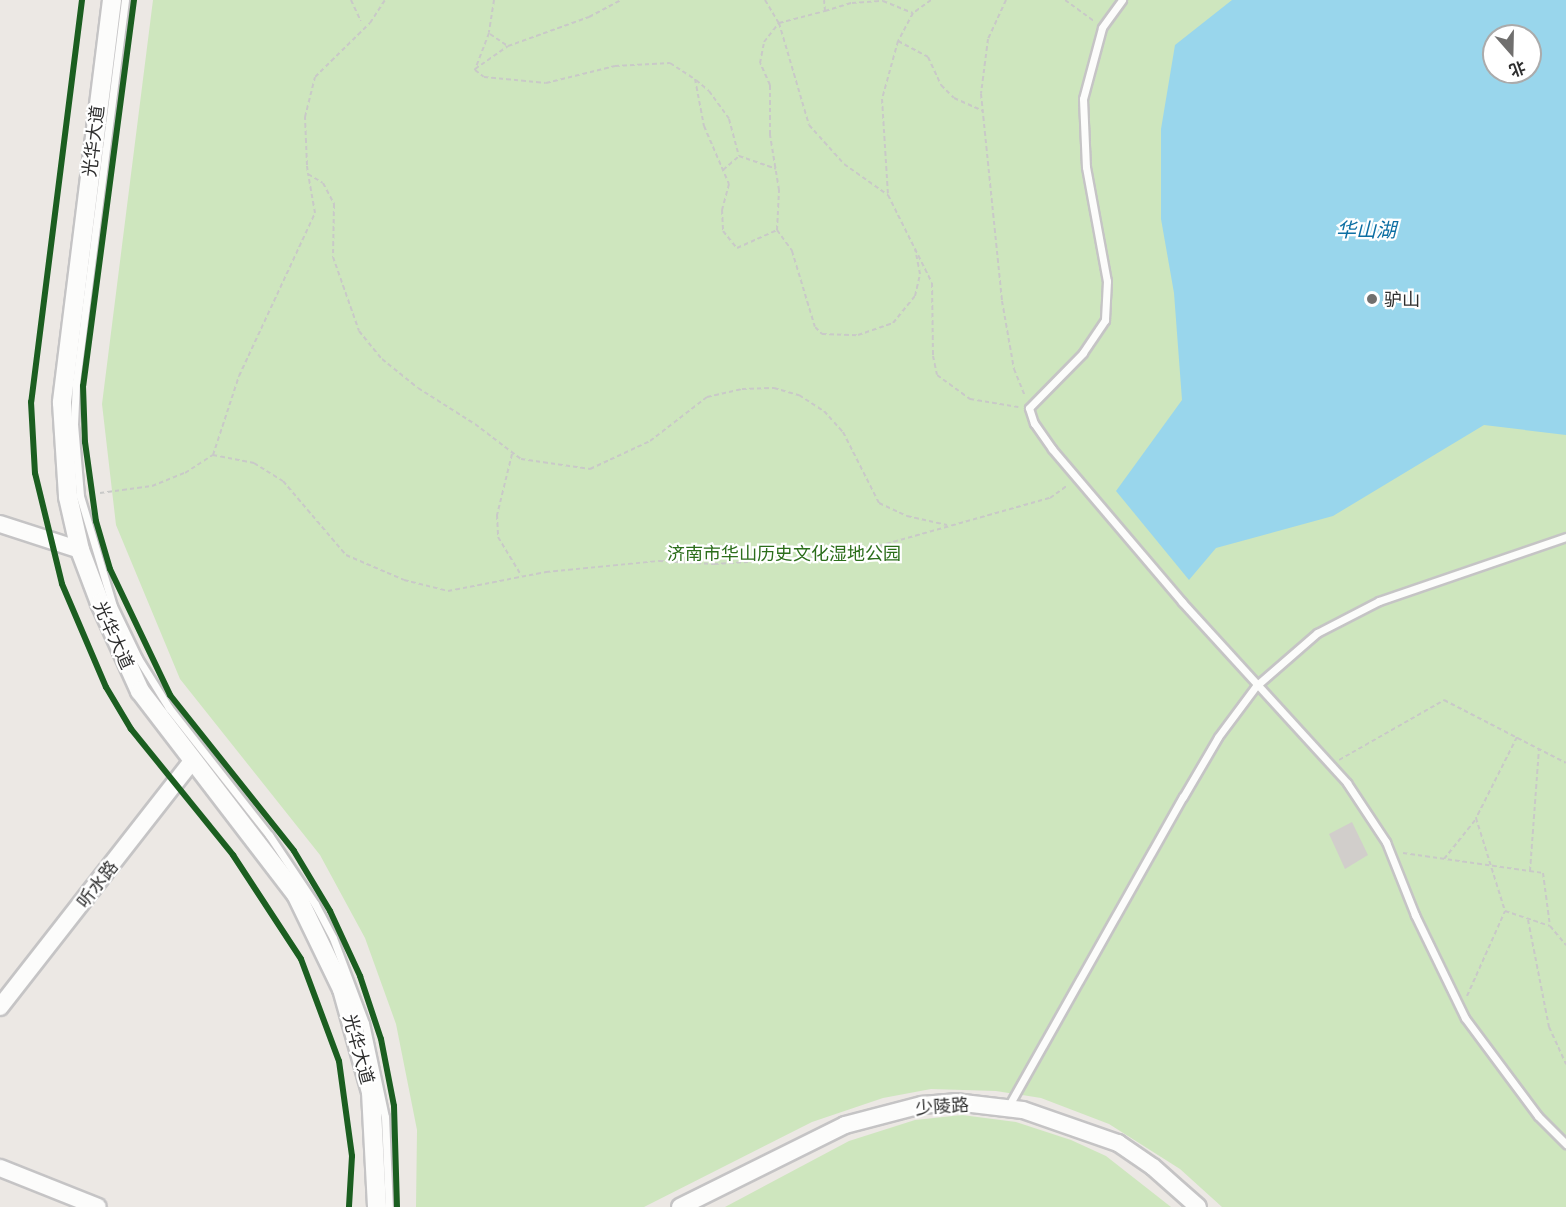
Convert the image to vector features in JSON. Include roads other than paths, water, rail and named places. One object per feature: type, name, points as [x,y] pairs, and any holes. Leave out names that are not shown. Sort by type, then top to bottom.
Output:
[{"type":"main road","name":"光华大道","points":[[112,0],[62,403],[68,497],[80,550],[117,645],[140,691],[296,894],[342,988],[371,1092],[377,1207]]},
{"type":"street","points":[[0,524],[80,550]]},
{"type":"street","name":"听水路","points":[[0,1007],[193,760]]},
{"type":"street","name":"少陵路","points":[[680,1207],[845,1125],[922,1105],[974,1103],[1008,1108],[1068,1123],[1118,1143],[1153,1167],[1198,1207]]},
{"type":"street","points":[[0,1168],[98,1207]]},
{"type":"lane","points":[[125,0],[76,382],[74,423],[80,496],[113,606],[138,658],[169,708],[269,835],[333,938],[365,1023],[382,1105],[389,1207]]},
{"type":"lane","points":[[1122,0],[1102,28],[1083,99],[1086,167],[1107,281],[1105,320],[1083,353],[1029,408],[1052,449],[1256,686],[1347,783],[1389,851],[1460,1010],[1538,1116],[1566,1144]]},
{"type":"lane","points":[[1008,1108],[1189,788],[1256,686],[1317,633],[1369,607],[1566,537]]},
{"type":"water","name":"华山湖","points":[[1232,0],[1566,0],[1566,435],[1484,425],[1333,516],[1216,548],[1189,580],[1116,491],[1182,400],[1174,293],[1161,219],[1161,129],[1175,45]]},
{"type":"place","name":"驴山","points":[[1372,299]]},
{"type":"park label","name":"济南市华山历史文化湿地公园","points":[[784,553]]}]
